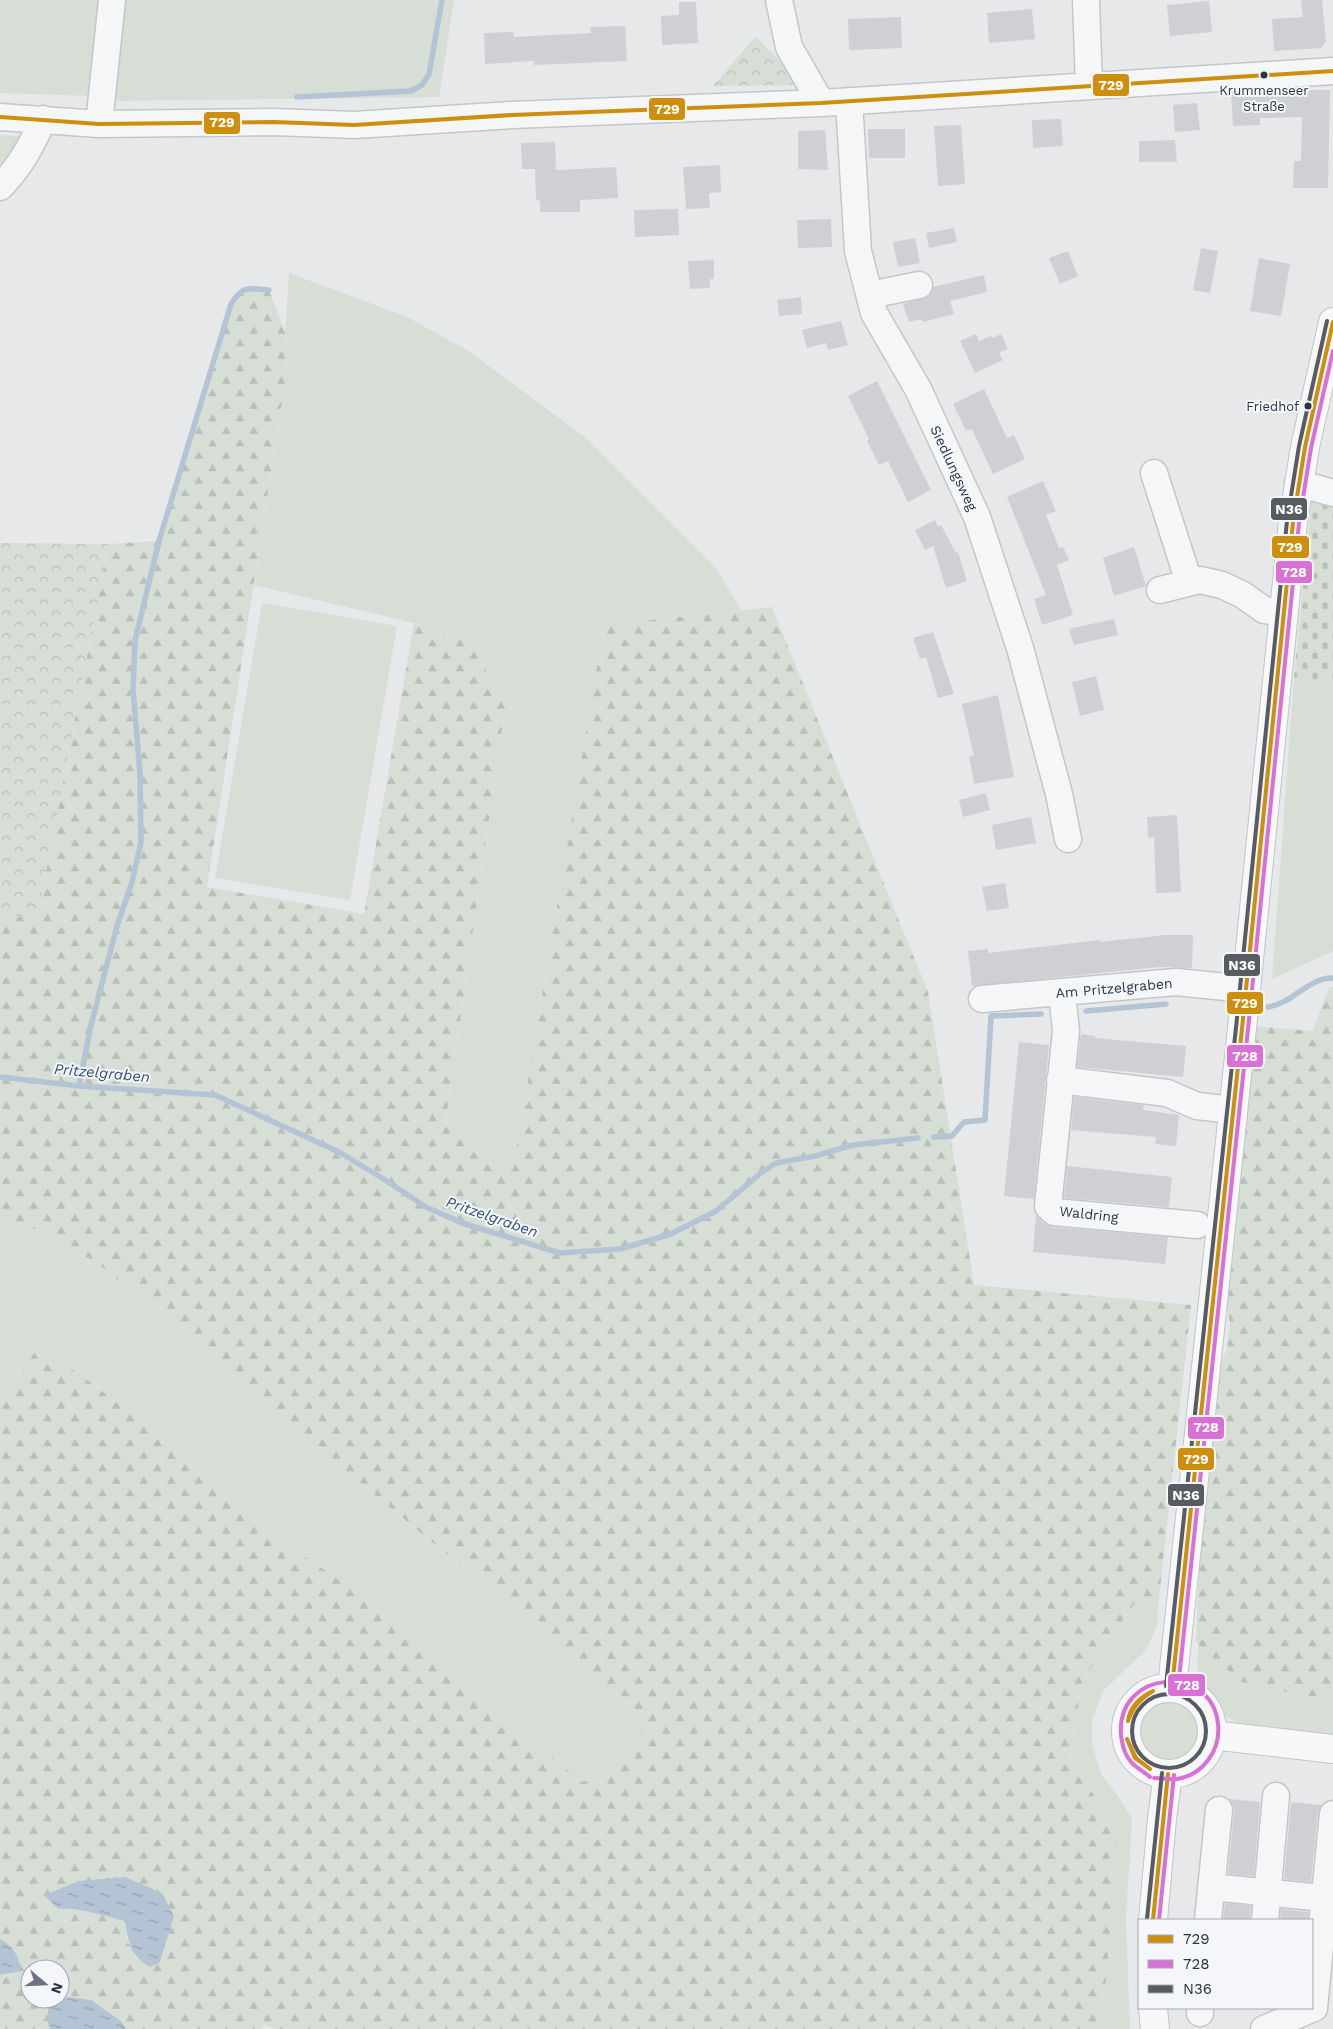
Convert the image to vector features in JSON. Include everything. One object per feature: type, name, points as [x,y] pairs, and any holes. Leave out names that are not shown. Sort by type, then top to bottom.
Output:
[{"type":"main road","points":[[1172,1687],[1298,484],[1333,322]]},
{"type":"main road","points":[[1172,1687],[1186,1690],[1198,1698],[1207,1708],[1212,1721],[1212,1735],[1209,1748],[1202,1759],[1192,1768],[1180,1773],[1168,1774],[1148,1768],[1132,1755],[1127,1742],[1126,1728],[1129,1715],[1136,1703],[1146,1694],[1158,1688],[1172,1687]]},
{"type":"main road","points":[[1212,1735],[1333,1749]]},
{"type":"main road","points":[[1153,1919],[1168,1774]]},
{"type":"main road","points":[[1153,2009],[1155,2029]]},
{"type":"street","points":[[99,124],[112,0]]},
{"type":"street","points":[[779,0],[790,47],[821,103]]},
{"type":"street","points":[[1086,0],[1089,86]]},
{"type":"street","points":[[0,117],[42,118],[99,124],[274,122],[354,125],[512,115],[821,103],[1333,71]]},
{"type":"street","name":"Siedlungsweg","points":[[849,101],[858,251],[874,313],[918,390],[977,517],[1020,648],[1059,794],[1068,839]]},
{"type":"street","points":[[0,187],[13,174],[31,148],[42,118]]},
{"type":"street","points":[[870,295],[919,285]]},
{"type":"street","points":[[1154,473],[1190,582]]},
{"type":"street","points":[[1298,484],[1333,493]]},
{"type":"street","points":[[1160,590],[1200,580],[1222,585],[1243,595],[1264,610],[1284,613]]},
{"type":"street","name":"Am Pritzelgraben","points":[[982,999],[1176,982],[1246,989]]},
{"type":"street","name":"Waldring","points":[[1062,993],[1066,1031],[1048,1206],[1054,1212],[1197,1225]]},
{"type":"street","points":[[1060,1080],[1167,1093],[1197,1106],[1233,1110]]},
{"type":"street","points":[[1265,1919],[1276,1796]]},
{"type":"street","points":[[1208,1919],[1219,1810]]},
{"type":"street","points":[[1313,2008],[1329,1898],[1333,1814]]},
{"type":"street","points":[[1211,1887],[1329,1898]]},
{"type":"street","points":[[1255,2029],[1257,2009]]},
{"type":"street","points":[[1264,2029],[1312,2009]]},
{"type":"green space","points":[[0,0],[104,0],[92,96],[0,93]]},
{"type":"green space","points":[[120,0],[454,0],[439,97],[107,101]]},
{"type":"green space","points":[[755,37],[796,75],[793,85],[713,86]]},
{"type":"green space","points":[[0,135],[26,136],[0,175]]},
{"type":"green space","points":[[289,273],[407,317],[467,350],[585,437],[716,568],[741,610],[604,625],[513,1171],[445,1125],[505,708],[472,643],[414,623],[254,585],[287,368],[285,332]]},
{"type":"green space","points":[[248,288],[269,290],[285,332],[287,368],[207,887],[364,914],[414,623],[472,643],[505,708],[445,1125],[513,1170],[604,625],[772,607],[928,992],[974,1285],[1191,1305],[1158,1607],[1134,1604],[1082,1681],[1070,1757],[1118,1834],[1106,1981],[1097,2029],[276,2029],[264,2025],[260,2029],[126,2029],[121,2021],[48,2024],[50,2029],[0,2029],[0,1975],[20,1971],[7,1943],[0,1939],[0,1407],[34,1353],[50,1354],[97,1387],[241,1504],[266,1533],[315,1563],[356,1593],[582,1782],[618,1770],[643,1736],[631,1706],[347,1472],[264,1409],[181,1332],[97,1263],[42,1232],[0,1216],[0,913],[37,920],[108,544],[159,541],[231,304],[238,293]],"holes":[[[44,1895],[174,1916],[137,1959],[128,1942],[125,1921],[86,1911],[56,1907]]]},
{"type":"green space","points":[[1312,493],[1333,499],[1333,683],[1294,677]]},
{"type":"green space","points":[[0,543],[108,544],[37,920],[0,913]]},
{"type":"green space","points":[[262,603],[397,626],[350,900],[215,878]]},
{"type":"green space","points":[[1294,677],[1333,683],[1333,951],[1272,979]]},
{"type":"green space","points":[[1329,987],[1333,987],[1333,1698],[1314,1698],[1242,1682],[1199,1646],[1196,1641],[1201,1523],[1215,1380],[1227,1348],[1230,1323],[1224,1296],[1253,1026],[1313,1031]]},
{"type":"green space","points":[[0,1216],[42,1232],[97,1263],[181,1332],[264,1409],[347,1472],[631,1706],[643,1736],[618,1770],[582,1782],[356,1593],[315,1563],[266,1533],[241,1504],[97,1387],[34,1354],[0,1407]]},
{"type":"green space","points":[[1134,1604],[1158,1607],[1157,1625],[1147,1649],[1103,1691],[1092,1720],[1092,1744],[1102,1776],[1118,1796],[1132,1819],[1126,1918],[1130,2029],[1097,2029],[1106,1981],[1070,1758],[1082,1681]]},
{"type":"green space","points":[[1199,1646],[1242,1682],[1314,1698],[1333,1698],[1333,1738],[1263,1729],[1236,1722],[1224,1715],[1205,1690],[1198,1673]]},
{"type":"green space","points":[[1164,1701],[1176,1701],[1192,1710],[1199,1720],[1201,1732],[1199,1744],[1192,1754],[1176,1763],[1164,1763],[1153,1758],[1144,1749],[1139,1738],[1139,1726],[1144,1715],[1153,1706]]},
{"type":"water","points":[[125,1877],[162,1893],[174,1916],[160,1962],[150,1967],[134,1953],[129,1942],[125,1921],[86,1911],[56,1907],[44,1895],[79,1881]]},
{"type":"water","points":[[0,1939],[15,1952],[19,1961],[20,1971],[0,1975]]},
{"type":"water","points":[[70,1997],[91,2000],[121,2021],[126,2029],[50,2029],[48,2009],[70,2009]]},
{"type":"building","points":[[1301,0],[1322,0],[1326,42],[1321,48],[1274,51],[1272,19],[1303,17]]},
{"type":"building","points":[[1209,1],[1212,32],[1170,36],[1167,5]]},
{"type":"building","points":[[679,2],[696,2],[698,43],[662,45],[661,16],[679,15]]},
{"type":"building","points":[[1032,9],[1035,39],[989,43],[987,13]]},
{"type":"building","points":[[901,17],[902,48],[849,50],[848,19]]},
{"type":"building","points":[[625,26],[627,61],[534,65],[534,61],[485,64],[484,33],[513,32],[514,37],[591,33],[590,27]]},
{"type":"building","points":[[1330,90],[1328,188],[1293,188],[1294,161],[1301,161],[1302,117],[1260,118],[1260,125],[1233,126],[1231,92]]},
{"type":"building","points":[[1197,103],[1200,130],[1175,132],[1173,105]]},
{"type":"building","points":[[1061,119],[1063,146],[1033,148],[1032,120]]},
{"type":"building","points":[[961,125],[965,184],[938,186],[934,126]]},
{"type":"building","points":[[868,129],[905,129],[905,158],[869,158]]},
{"type":"building","points":[[825,130],[828,170],[798,169],[798,131]]},
{"type":"building","points":[[1175,140],[1177,162],[1139,162],[1139,141]]},
{"type":"building","points":[[555,142],[556,170],[616,167],[618,198],[580,200],[580,212],[540,212],[540,201],[536,200],[535,169],[522,169],[521,143]]},
{"type":"building","points":[[720,165],[721,192],[709,193],[710,208],[686,209],[683,167]]},
{"type":"building","points":[[678,209],[679,235],[635,237],[634,210]]},
{"type":"building","points":[[831,219],[832,247],[798,248],[797,220]]},
{"type":"building","points":[[954,228],[957,242],[929,248],[926,233]]},
{"type":"building","points":[[915,238],[920,263],[898,267],[893,242]]},
{"type":"building","points":[[1201,248],[1218,251],[1210,293],[1193,290]]},
{"type":"building","points":[[1068,251],[1078,276],[1060,284],[1049,258]]},
{"type":"building","points":[[1259,258],[1290,264],[1281,316],[1250,311]]},
{"type":"building","points":[[714,260],[714,279],[710,279],[710,288],[690,289],[688,261]]},
{"type":"building","points":[[984,275],[987,292],[950,301],[954,314],[923,322],[921,319],[909,322],[903,304],[929,296],[933,287]]},
{"type":"building","points":[[801,297],[802,314],[779,316],[777,300]]},
{"type":"building","points":[[841,321],[848,345],[828,350],[826,343],[807,348],[802,330]]},
{"type":"building","points":[[976,334],[979,341],[1001,334],[1008,349],[999,353],[1003,360],[975,373],[960,341]]},
{"type":"building","points":[[877,381],[931,490],[908,502],[888,461],[879,465],[867,441],[869,439],[848,396]]},
{"type":"building","points":[[984,389],[1007,438],[1014,435],[1025,459],[993,474],[972,429],[966,431],[953,404]]},
{"type":"building","points":[[1043,481],[1056,511],[1046,515],[1059,548],[1063,547],[1069,560],[1057,565],[1073,615],[1042,625],[1034,599],[1046,595],[1007,497]]},
{"type":"building","points":[[935,520],[938,527],[941,525],[956,553],[958,552],[967,581],[946,588],[933,546],[925,550],[915,530]]},
{"type":"building","points":[[1134,547],[1146,586],[1114,596],[1103,558]]},
{"type":"building","points":[[1114,619],[1118,635],[1074,645],[1069,629]]},
{"type":"building","points":[[933,632],[954,694],[938,698],[926,657],[920,659],[913,638]]},
{"type":"building","points":[[1096,676],[1104,710],[1080,716],[1072,682]]},
{"type":"building","points":[[998,695],[1014,777],[974,784],[969,756],[974,756],[962,704]]},
{"type":"building","points":[[986,793],[990,810],[963,817],[959,800]]},
{"type":"building","points":[[1177,815],[1181,892],[1156,893],[1154,837],[1148,838],[1147,817]]},
{"type":"building","points":[[1031,817],[1036,843],[996,850],[992,825]]},
{"type":"building","points":[[1005,883],[1009,908],[987,911],[982,887]]},
{"type":"building","points":[[1165,935],[1193,935],[1192,968],[1160,967],[972,986],[968,951],[988,949],[988,953],[1099,940],[1100,942]]},
{"type":"building","points":[[1081,1034],[1095,1036],[1095,1038],[1186,1046],[1183,1077],[1077,1067]]},
{"type":"building","points":[[1019,1042],[1049,1045],[1034,1199],[1004,1196]]},
{"type":"building","points":[[1074,1097],[1144,1105],[1143,1110],[1179,1115],[1176,1146],[1155,1144],[1156,1137],[1071,1130]]},
{"type":"building","points":[[1067,1166],[1172,1177],[1169,1207],[1064,1198]]},
{"type":"building","points":[[1036,1214],[1043,1223],[1053,1227],[1168,1237],[1165,1264],[1033,1252]]},
{"type":"building","points":[[1229,1799],[1260,1802],[1254,1876],[1228,1874],[1234,1811],[1233,1804]]},
{"type":"building","points":[[1291,1802],[1321,1805],[1318,1813],[1311,1882],[1284,1879]]},
{"type":"building","points":[[1225,1903],[1251,1906],[1250,1919],[1223,1919]]},
{"type":"building","points":[[1281,1909],[1308,1912],[1308,1919],[1280,1919]]},
{"type":"waterway","points":[[297,97],[411,91],[422,85],[429,74],[442,0]]},
{"type":"waterway","points":[[79,1086],[91,1025],[117,926],[132,882],[141,842],[140,774],[133,689],[135,641],[159,541],[231,304],[239,294],[247,289],[269,290]]},
{"type":"waterway","name":"Pritzelgraben","points":[[1268,1007],[1285,1001],[1316,982],[1333,978]]},
{"type":"waterway","name":"Pritzelgraben","points":[[1086,1011],[1166,1004]]},
{"type":"waterway","name":"Pritzelgraben","points":[[934,1137],[952,1136],[964,1122],[985,1120],[991,1016],[1041,1014]]},
{"type":"waterway","name":"Pritzelgraben","points":[[0,1077],[79,1086],[215,1095],[339,1152],[426,1207],[462,1223],[560,1253],[620,1249],[671,1234],[716,1211],[761,1173],[776,1163],[815,1156],[853,1145],[918,1138]]},
{"type":"transit line","name":"729","points":[[0,117],[99,124],[274,122],[354,125],[512,115],[821,103],[1333,71]]},
{"type":"transit line","name":"N36","points":[[1166,1686],[1237,1018],[1287,521],[1299,446],[1327,321]]},
{"type":"transit line","name":"729","points":[[1172,1687],[1243,1019],[1293,522],[1305,447],[1333,322]]},
{"type":"transit line","name":"728","points":[[1178,1688],[1249,1020],[1299,523],[1311,448],[1333,351]]},
{"type":"transit line","name":"728","points":[[1150,1777],[1132,1763],[1123,1746],[1121,1735],[1123,1713],[1133,1697],[1148,1686],[1165,1682],[1183,1683],[1200,1691],[1212,1704],[1218,1724],[1217,1743],[1208,1760],[1195,1772],[1177,1779],[1154,1778]]},
{"type":"transit line","name":"729","points":[[1128,1721],[1136,1703],[1153,1691]]},
{"type":"transit line","name":"729","points":[[1128,1721],[1138,1704],[1153,1691]]},
{"type":"transit line","name":"N36","points":[[1169,1694],[1190,1700],[1200,1710],[1206,1731],[1200,1752],[1190,1762],[1169,1768],[1148,1762],[1138,1752],[1132,1731],[1138,1710],[1148,1700],[1169,1694]]},
{"type":"transit line","name":"729","points":[[1127,1739],[1136,1758],[1150,1769]]},
{"type":"transit line","name":"729","points":[[1127,1739],[1135,1758],[1150,1769]]},
{"type":"transit line","name":"N36","points":[[1147,1919],[1162,1773]]},
{"type":"transit line","name":"729","points":[[1153,1919],[1168,1774]]},
{"type":"transit line","name":"728","points":[[1159,1919],[1174,1775]]},
{"type":"place","name":"Krummenseer Straße","points":[[1264,75]]},
{"type":"place","name":"Friedhof","points":[[1308,406]]}]
